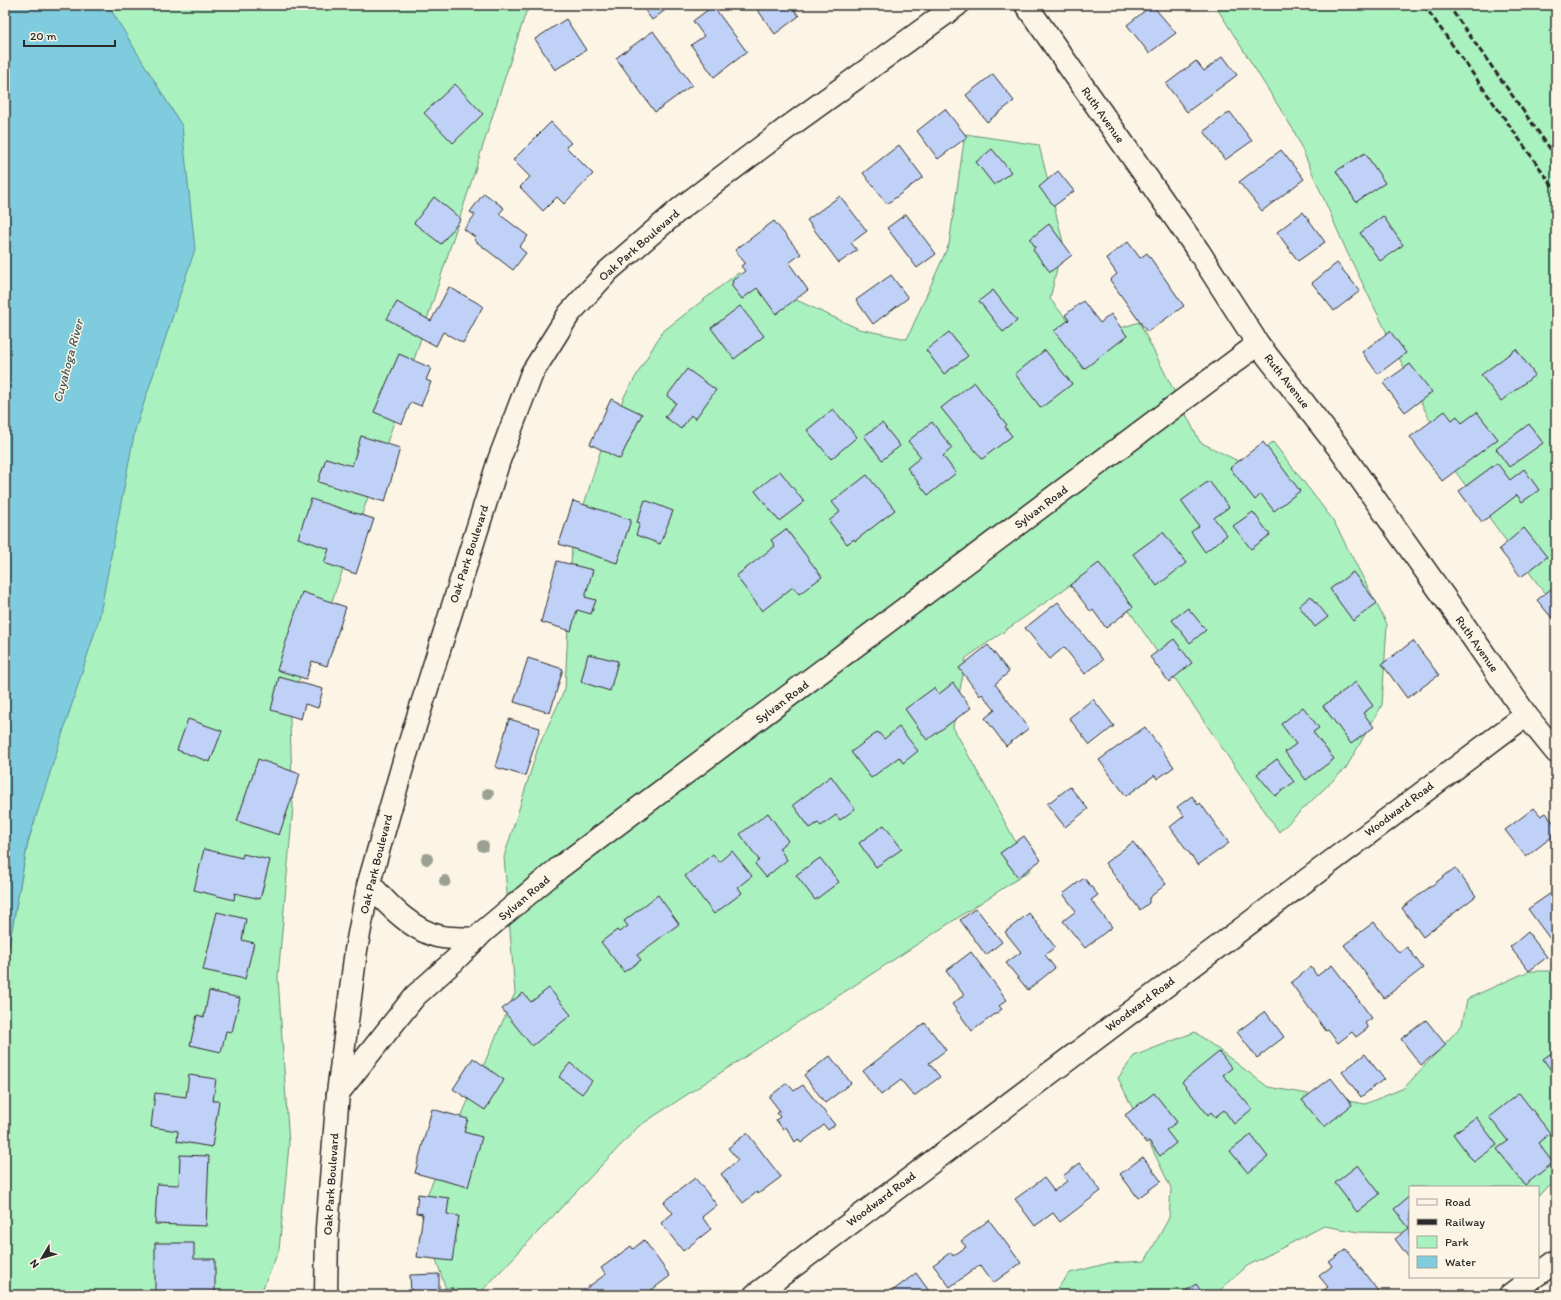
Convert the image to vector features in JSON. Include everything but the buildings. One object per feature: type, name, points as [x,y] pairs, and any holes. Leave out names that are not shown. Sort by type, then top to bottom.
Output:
[{"type":"street","name":"Oak Park Boulevard","points":[[326,1295],[327,1228],[338,1093],[356,950],[369,883],[404,761],[506,439],[532,373],[569,314],[603,275],[681,208],[787,128],[957,5]]},
{"type":"street","name":"Ruth Avenue","points":[[1026,5],[1199,252],[1258,344],[1338,447],[1526,715],[1556,752]]},
{"type":"street","name":"Sylvan Road","points":[[338,1093],[415,996],[476,939],[559,868],[1258,344]]},
{"type":"street","name":"Woodward Road","points":[[755,1295],[1526,715]]},
{"type":"street","points":[[369,883],[388,905],[411,923],[441,936],[476,939]]},
{"type":"street","points":[[1539,1273],[1556,1260]]},
{"type":"street","points":[[1510,1295],[1533,1278]]},
{"type":"green space","points":[[5,5],[536,5],[526,12],[394,422],[313,656],[289,696],[293,807],[278,977],[289,1145],[279,1250],[260,1295],[5,1295],[5,967],[28,842],[35,819],[5,781]]},
{"type":"green space","points":[[1215,5],[1556,5],[1556,609],[1455,471],[1347,252],[1294,131]]},
{"type":"green space","points":[[965,134],[1039,145],[1063,242],[1050,299],[1084,340],[1139,322],[1200,442],[1242,463],[1273,442],[1333,520],[1387,624],[1382,705],[1346,768],[1279,832],[1130,612],[1069,586],[966,658],[953,727],[1031,870],[639,1126],[478,1295],[448,1295],[420,1211],[515,993],[504,857],[538,748],[565,689],[572,544],[602,446],[625,395],[662,332],[738,273],[859,329],[907,339],[949,244]]},
{"type":"green space","points":[[1529,971],[1556,971],[1556,1182],[1539,1194],[1539,1186],[1409,1186],[1409,1233],[1359,1232],[1324,1226],[1247,1266],[1215,1295],[1051,1295],[1070,1273],[1109,1263],[1145,1261],[1169,1218],[1171,1188],[1118,1078],[1134,1056],[1195,1032],[1268,1087],[1365,1104],[1404,1088],[1462,1025],[1467,999]]},
{"type":"water","name":"Cuyahoga River","points":[[5,5],[108,5],[182,126],[195,249],[135,430],[99,619],[28,842],[5,967]]},
{"type":"railway","points":[[1424,5],[1556,191]]},
{"type":"railway","points":[[1448,5],[1556,157]]}]
